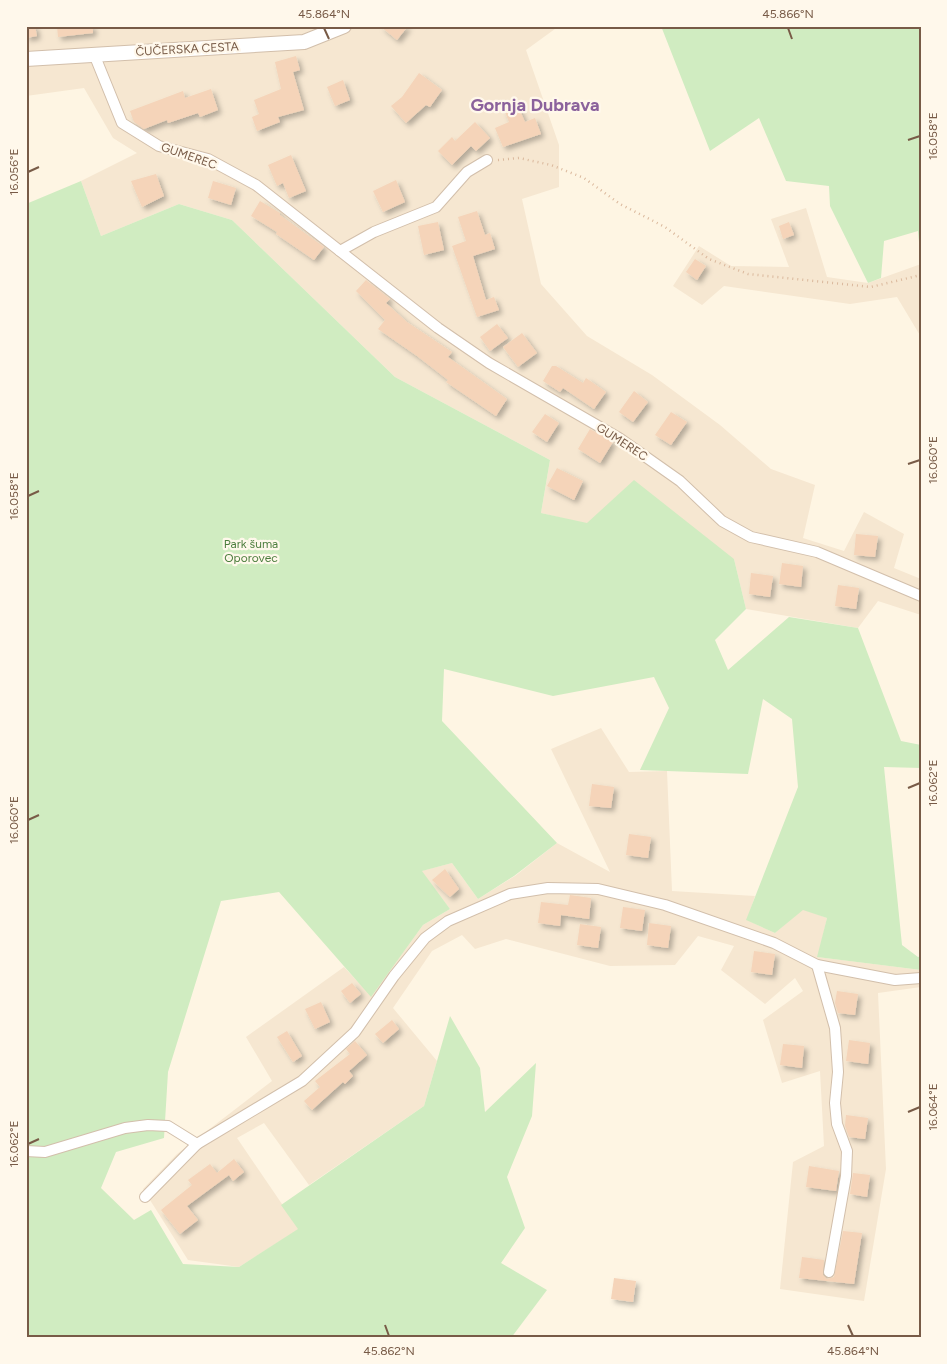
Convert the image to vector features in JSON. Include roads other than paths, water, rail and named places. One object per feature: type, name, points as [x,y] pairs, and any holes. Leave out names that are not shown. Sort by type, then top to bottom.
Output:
[{"type":"street","name":"ČUČERSKA CESTA","points":[[26,59],[304,42],[344,26]]},
{"type":"street","name":"GUMEREC","points":[[94,54],[122,123],[159,146],[208,160],[256,185],[438,328],[489,363],[619,438],[680,481],[722,521],[751,537],[817,552],[921,596]]},
{"type":"street","points":[[340,251],[374,232],[436,206],[467,172],[487,160]]},
{"type":"street","points":[[145,1197],[197,1144],[302,1081],[355,1032],[394,976],[425,938],[448,921],[510,894],[548,888],[598,889],[665,905],[774,943],[816,965],[895,980],[921,978]]},
{"type":"street","points":[[816,965],[834,1028],[838,1072],[835,1103],[837,1124],[846,1152],[846,1176],[829,1272]]},
{"type":"street","points":[[26,1152],[45,1152],[125,1128],[148,1125],[168,1126],[197,1144]]},
{"type":"district","name":"Gornja Dubrava","points":[[535,105]]},
{"type":"park label","name":"Park šuma Oporovec","points":[[251,551]]}]
